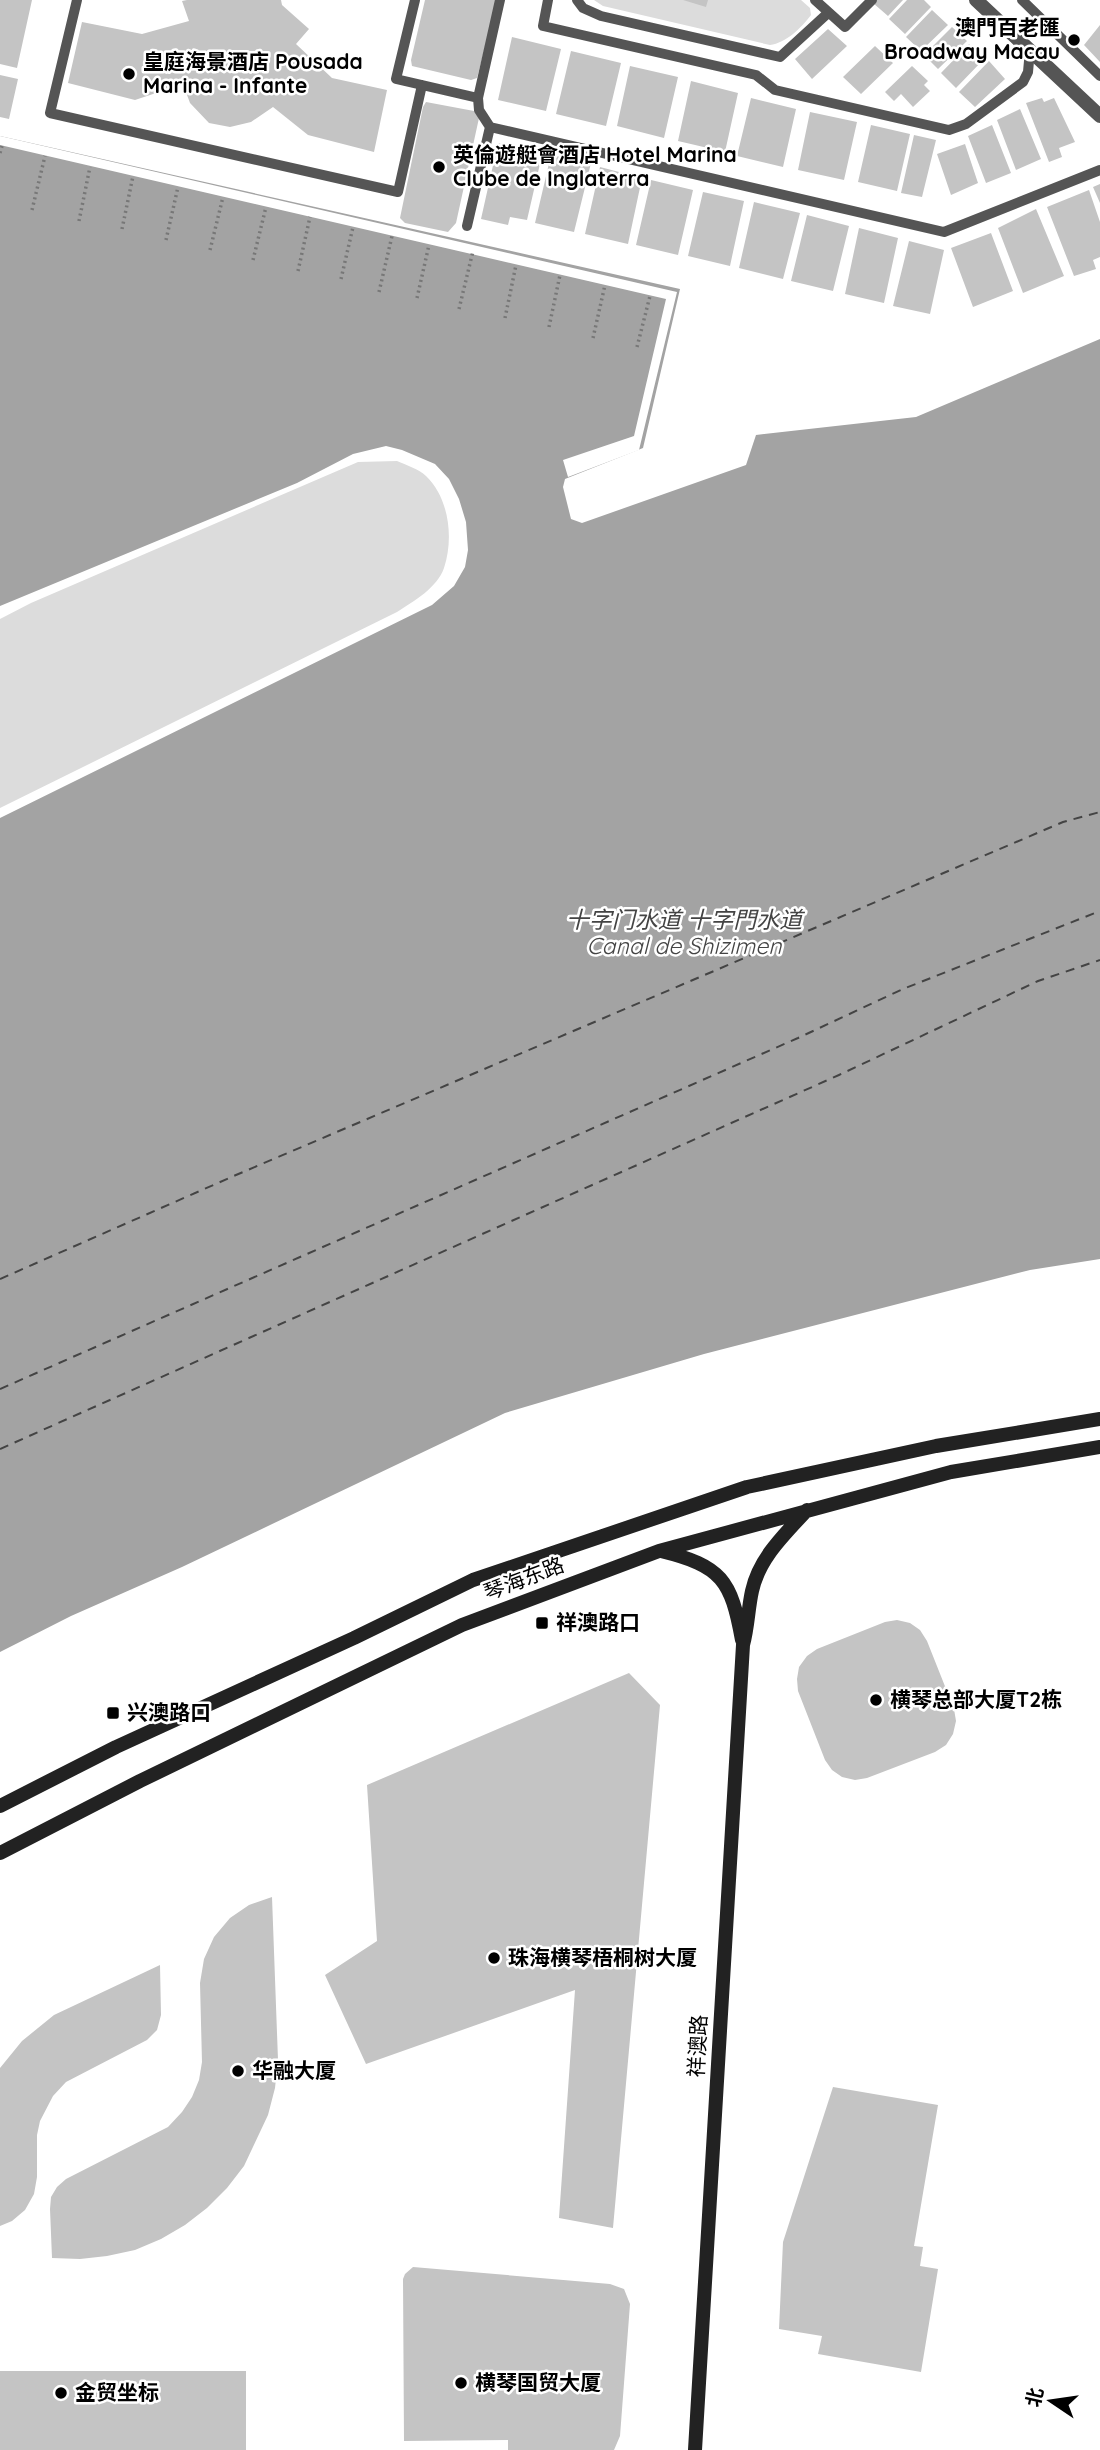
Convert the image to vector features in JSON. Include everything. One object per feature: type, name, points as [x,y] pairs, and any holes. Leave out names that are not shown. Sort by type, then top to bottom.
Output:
[{"type":"main road","name":"琴海东路","points":[[0,1806],[116,1747],[354,1638],[473,1580],[747,1487],[936,1446],[1100,1419]]},
{"type":"main road","name":"琴海东路","points":[[0,1853],[140,1781],[462,1625],[659,1551],[951,1472],[1100,1447]]},
{"type":"main road","name":"祥澳路","points":[[695,2450],[743,1645],[752,1590],[761,1566],[776,1544],[808,1509]]},
{"type":"main road","name":"祥澳路","points":[[659,1551],[690,1558],[713,1570],[728,1588],[735,1605],[743,1645]]},
{"type":"street","points":[[976,0],[1100,116]]},
{"type":"lane","points":[[77,0],[50,113],[398,192],[422,85]]},
{"type":"lane","points":[[415,0],[396,79],[478,98]]},
{"type":"lane","points":[[500,0],[478,98],[479,110],[490,127],[944,232],[1100,170]]},
{"type":"lane","points":[[548,0],[543,26],[756,75],[775,90],[948,130],[966,124],[1023,82],[1028,72],[1030,50]]},
{"type":"lane","points":[[577,0],[583,8],[601,16],[780,57],[828,13]]},
{"type":"lane","points":[[815,0],[845,27],[872,0]]},
{"type":"lane","points":[[1022,0],[1100,76]]},
{"type":"lane","points":[[467,226],[490,127]]},
{"type":"path","points":[[0,153],[2,146]]},
{"type":"path","points":[[32,210],[45,156]]},
{"type":"path","points":[[79,221],[90,166]]},
{"type":"path","points":[[122,229],[133,176]]},
{"type":"path","points":[[166,240],[178,187]]},
{"type":"path","points":[[210,250],[223,197]]},
{"type":"path","points":[[253,260],[266,207]]},
{"type":"path","points":[[298,271],[310,217]]},
{"type":"path","points":[[341,279],[353,227]]},
{"type":"path","points":[[379,292],[392,236]]},
{"type":"path","points":[[417,298],[429,245]]},
{"type":"path","points":[[460,309],[473,251]]},
{"type":"path","points":[[505,318],[516,265]]},
{"type":"path","points":[[549,327],[560,275]]},
{"type":"path","points":[[593,338],[605,285]]},
{"type":"path","points":[[637,347],[650,296]]},
{"type":"shaded area","points":[[594,0],[801,0],[810,8],[811,15],[793,34],[770,45],[603,6]]},
{"type":"shaded area","points":[[397,461],[416,469],[434,485],[447,519],[449,544],[444,568],[436,582],[424,593],[397,612],[0,808],[0,619],[31,603],[358,462]]},
{"type":"water","name":"十字门水道 十字門水道 Canal de Shizimen","points":[[0,136],[680,289],[643,448],[565,479],[563,487],[571,519],[582,523],[746,465],[756,435],[916,417],[1100,339],[1100,1259],[1030,1270],[704,1354],[505,1413],[182,1567],[71,1616],[0,1652],[0,818],[432,605],[454,586],[465,567],[468,550],[466,522],[449,479],[435,464],[386,446],[353,454],[297,483],[0,606]]},
{"type":"pier","points":[[0,136],[677,292],[639,450],[568,477],[563,460],[634,436],[666,299],[0,145]]},
{"type":"building","points":[[0,0],[32,0],[17,68],[0,64]]},
{"type":"building","points":[[281,0],[282,5],[309,29],[296,44],[332,78],[387,90],[374,152],[308,135],[273,107],[251,122],[230,127],[209,123],[190,103],[183,84],[135,100],[68,83],[82,22],[142,34],[189,21],[182,1]]},
{"type":"building","points":[[425,0],[497,0],[477,78],[471,80],[412,66],[411,60]]},
{"type":"building","points":[[683,0],[708,0],[706,7]]},
{"type":"building","points":[[876,0],[903,0],[888,16],[873,3]]},
{"type":"building","points":[[907,0],[924,0],[931,7],[905,34],[889,19]]},
{"type":"building","points":[[932,10],[948,25],[921,51],[906,37]]},
{"type":"building","points":[[1100,25],[1100,62],[1084,45]]},
{"type":"building","points":[[952,27],[967,41],[938,69],[924,55]]},
{"type":"building","points":[[828,29],[847,46],[812,79],[795,59]]},
{"type":"building","points":[[512,37],[561,49],[546,111],[498,100]]},
{"type":"building","points":[[969,44],[984,59],[956,88],[941,73]]},
{"type":"building","points":[[875,46],[893,63],[861,94],[843,77]]},
{"type":"building","points":[[571,51],[621,63],[606,126],[556,114]]},
{"type":"building","points":[[989,61],[1005,79],[975,107],[959,92]]},
{"type":"building","points":[[630,66],[678,77],[664,138],[617,126]]},
{"type":"building","points":[[912,66],[928,81],[924,85],[930,91],[913,107],[901,94],[894,101],[885,92]]},
{"type":"building","points":[[0,75],[18,79],[9,119],[0,117]]},
{"type":"building","points":[[691,81],[738,93],[725,152],[678,141]]},
{"type":"building","points":[[751,98],[796,109],[783,167],[737,156]]},
{"type":"building","points":[[1042,98],[1044,102],[1054,98],[1075,142],[1059,148],[1062,157],[1049,162],[1026,103]]},
{"type":"building","name":"英倫遊艇會酒店 Hotel Marina Clube de Inglaterra","points":[[426,102],[474,111],[479,118],[456,223],[448,232],[405,223],[400,218]]},
{"type":"building","points":[[1020,109],[1041,159],[1016,170],[997,120]]},
{"type":"building","points":[[810,112],[857,122],[844,180],[798,170]]},
{"type":"building","points":[[871,125],[910,134],[897,191],[858,182]]},
{"type":"building","points":[[992,125],[1011,173],[986,183],[968,136]]},
{"type":"building","points":[[914,135],[936,140],[922,197],[901,193]]},
{"type":"building","points":[[498,143],[542,155],[527,220],[510,217],[508,225],[481,219]]},
{"type":"building","points":[[965,144],[978,183],[951,195],[937,154]]},
{"type":"building","points":[[551,155],[591,163],[574,232],[535,223]]},
{"type":"building","points":[[600,167],[642,178],[628,244],[585,234]]},
{"type":"building","points":[[651,180],[693,190],[678,255],[636,245]]},
{"type":"building","points":[[1100,184],[1100,203],[1093,187]]},
{"type":"building","points":[[1089,190],[1100,222],[1100,257],[1093,260],[1096,269],[1074,276],[1047,207]]},
{"type":"building","points":[[703,192],[744,201],[730,266],[688,256]]},
{"type":"building","points":[[754,202],[800,213],[783,279],[739,268]]},
{"type":"building","points":[[1036,209],[1064,276],[1023,293],[998,228]]},
{"type":"building","points":[[807,215],[849,226],[833,291],[791,281]]},
{"type":"building","points":[[859,228],[898,238],[884,303],[845,294]]},
{"type":"building","points":[[991,233],[1013,291],[973,307],[951,248]]},
{"type":"building","points":[[909,241],[944,250],[930,314],[893,306]]},
{"type":"building","name":"横琴总部大厦T2栋","points":[[897,1620],[910,1623],[920,1630],[927,1641],[954,1709],[956,1721],[953,1734],[946,1745],[935,1752],[867,1778],[855,1780],[842,1777],[832,1770],[825,1760],[798,1691],[799,1667],[807,1656],[817,1649],[885,1622]]},
{"type":"building","name":"珠海横琴梧桐树大厦","points":[[629,1673],[660,1705],[613,2228],[559,2218],[575,1990],[366,2064],[325,1975],[377,1941],[367,1785]]},
{"type":"building","name":"华融大厦","points":[[272,1897],[278,2060],[268,2115],[244,2166],[207,2208],[161,2239],[135,2250],[107,2256],[52,2258],[50,2209],[51,2197],[57,2187],[66,2179],[168,2127],[192,2097],[202,2062],[200,1983],[204,1959],[214,1937],[230,1918],[249,1905]]},
{"type":"building","points":[[160,1965],[161,2015],[157,2030],[147,2040],[66,2082],[53,2096],[40,2121],[37,2135],[37,2177],[34,2194],[25,2210],[12,2221],[0,2226],[0,2068],[22,2041],[54,2015]]},
{"type":"building","points":[[833,2087],[938,2105],[914,2246],[923,2247],[920,2266],[938,2269],[921,2372],[818,2354],[822,2336],[779,2329],[783,2242]]},
{"type":"building","points":[[413,2267],[610,2284],[624,2289],[630,2304],[620,2436],[614,2450],[508,2450],[508,2440],[404,2441],[403,2279]]},
{"type":"building","points":[[0,2371],[246,2371],[246,2450],[0,2450]]},
{"type":"ferry route","points":[[0,1279],[236,1175],[1063,822],[1100,812]]},
{"type":"ferry route","points":[[0,1389],[798,1038],[903,989],[1100,911]]},
{"type":"ferry route","points":[[0,1449],[839,1075],[1038,981],[1100,960]]},
{"type":"place","name":"澳門百老匯 Broadway Macau","points":[[1074,40]]},
{"type":"place","name":"皇庭海景酒店 Pousada Marina - Infante","points":[[129,74]]},
{"type":"place","name":"英倫遊艇會酒店 Hotel Marina Clube de Inglaterra","points":[[439,167]]},
{"type":"place","name":"祥澳路口","points":[[542,1623]]},
{"type":"place","name":"横琴总部大厦T2栋","points":[[876,1700]]},
{"type":"place","name":"兴澳路口","points":[[113,1713]]},
{"type":"place","name":"珠海横琴梧桐树大厦","points":[[494,1958]]},
{"type":"place","name":"华融大厦","points":[[238,2071]]},
{"type":"place","name":"横琴国贸大厦","points":[[461,2383]]},
{"type":"place","name":"金贸坐标","points":[[61,2393]]}]
